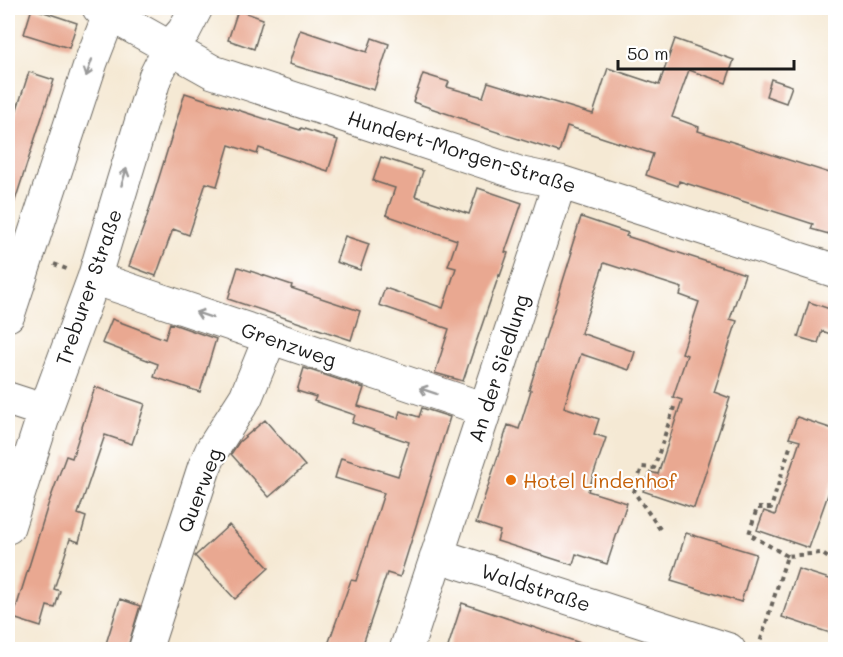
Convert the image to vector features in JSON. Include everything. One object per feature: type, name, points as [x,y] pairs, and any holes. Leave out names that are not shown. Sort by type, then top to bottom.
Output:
[{"type":"street","name":"Treburer Straße","points":[[8,527],[45,411],[94,278],[155,77],[170,47],[184,31],[196,8]]},
{"type":"street","name":"Hundert-Morgen-Straße","points":[[104,10],[213,72],[522,174],[560,182],[836,271]]},
{"type":"street","points":[[8,315],[91,62],[104,10]]},
{"type":"street","name":"An der Siedlung","points":[[437,555],[560,182]]},
{"type":"street","name":"Grenzweg","points":[[94,278],[484,410]]},
{"type":"street","name":"Querweg","points":[[145,650],[204,468],[212,450],[246,397],[270,338]]},
{"type":"street","points":[[8,399],[45,411]]},
{"type":"street","points":[[406,650],[437,555]]},
{"type":"street","name":"Waldstraße","points":[[437,555],[729,650]]},
{"type":"path","points":[[27,255],[94,278]]},
{"type":"path","points":[[660,529],[634,492],[642,467],[654,468],[674,407]]},
{"type":"path","points":[[790,447],[771,508],[758,508],[749,534],[787,556],[821,553],[836,563]]},
{"type":"path","points":[[758,650],[787,556]]},
{"type":"building","points":[[32,8],[77,23],[69,48],[24,34]]},
{"type":"building","points":[[238,10],[263,19],[254,49],[228,40]]},
{"type":"building","points":[[300,30],[367,52],[372,38],[389,44],[374,90],[289,64]]},
{"type":"building","points":[[675,39],[734,60],[726,83],[689,70],[672,117],[699,127],[698,131],[836,175],[836,236],[811,229],[813,224],[739,200],[679,181],[678,186],[646,175],[653,154],[567,126],[559,152],[413,102],[423,74],[449,82],[447,87],[483,97],[488,82],[593,114],[608,68],[659,85]]},
{"type":"building","points":[[29,72],[54,80],[11,213],[8,212],[8,137]]},
{"type":"building","points":[[771,79],[792,86],[786,103],[766,96]]},
{"type":"building","points":[[185,93],[338,140],[328,171],[259,148],[257,154],[229,145],[217,186],[206,183],[189,235],[173,229],[156,276],[129,266],[145,223]]},
{"type":"building","points":[[381,157],[423,171],[415,196],[469,214],[478,188],[522,203],[505,252],[508,253],[463,381],[435,373],[449,329],[379,305],[385,288],[443,308],[456,268],[448,266],[457,240],[386,215],[395,188],[373,181]]},
{"type":"building","points":[[581,217],[628,233],[626,236],[745,274],[730,319],[737,321],[714,392],[730,398],[694,508],[643,491],[650,472],[658,474],[682,400],[673,397],[687,355],[682,353],[699,302],[680,295],[682,288],[604,263],[581,333],[635,352],[629,370],[581,354],[564,407],[599,419],[594,434],[606,438],[588,491],[627,503],[607,564],[576,554],[573,565],[497,541],[500,531],[476,523],[508,425],[519,429]]},
{"type":"building","points":[[345,236],[369,244],[360,270],[336,262]]},
{"type":"building","points":[[238,267],[360,311],[351,340],[228,299]]},
{"type":"building","points":[[809,302],[836,311],[836,336],[822,331],[818,343],[798,337]]},
{"type":"building","points":[[112,319],[165,339],[170,323],[216,339],[200,392],[154,377],[158,364],[102,343]]},
{"type":"building","points":[[304,368],[364,388],[358,406],[398,418],[400,411],[419,417],[422,408],[450,417],[400,577],[387,573],[361,650],[326,650],[351,580],[356,581],[384,493],[335,478],[341,458],[398,476],[409,442],[352,423],[355,415],[314,401],[316,397],[297,391]]},
{"type":"building","points":[[95,387],[145,404],[132,444],[105,435],[78,514],[86,517],[79,542],[70,539],[54,589],[60,591],[55,608],[47,606],[41,627],[13,618],[48,505],[66,456],[72,458]]},
{"type":"building","points":[[797,417],[836,430],[836,472],[809,548],[757,530],[764,511],[775,515],[800,441],[789,438]]},
{"type":"building","points":[[265,420],[305,466],[269,497],[231,454],[239,442]]},
{"type":"building","points":[[229,525],[269,568],[235,599],[195,556]]},
{"type":"building","points":[[686,533],[756,554],[741,602],[671,581]]},
{"type":"building","points":[[798,569],[836,581],[836,635],[782,617]]},
{"type":"building","points":[[120,599],[140,606],[127,650],[104,650]]},
{"type":"building","points":[[462,603],[589,646],[588,650],[447,650]]},
{"type":"place","name":"Hotel Lindenhof","points":[[511,480]]}]
